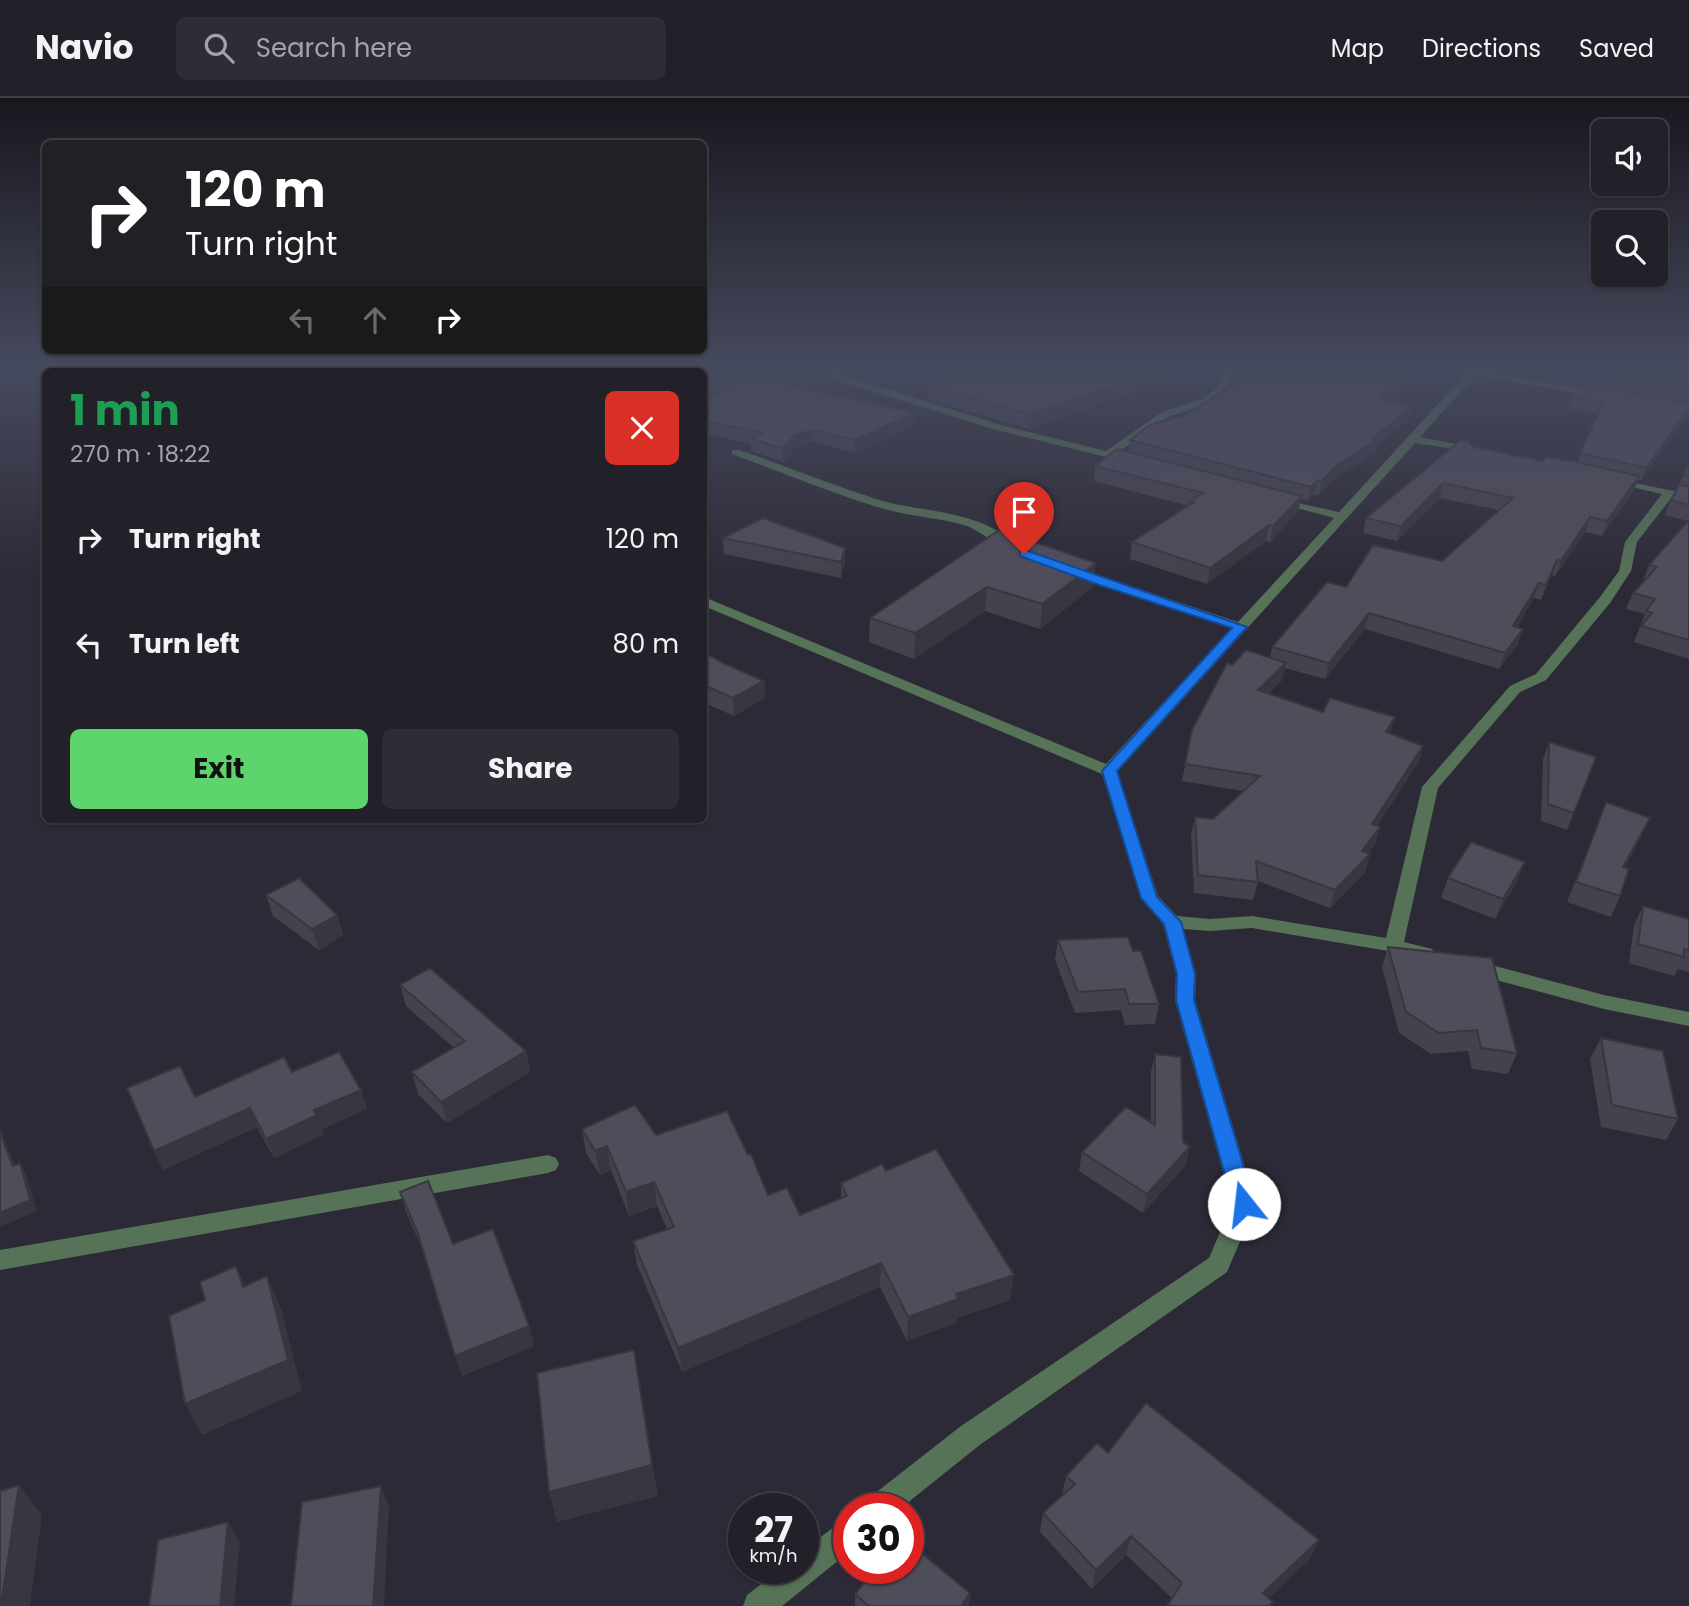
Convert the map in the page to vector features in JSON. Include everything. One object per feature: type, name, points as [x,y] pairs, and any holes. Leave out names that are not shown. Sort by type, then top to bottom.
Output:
[{"type":"street","points":[[1036,436],[1148,464]]},
{"type":"street","points":[[1109,454],[1134,436]]},
{"type":"street","points":[[1109,771],[1413,436]]},
{"type":"street","points":[[1411,439],[1487,452]]},
{"type":"street","points":[[736,452],[895,509],[962,520],[1002,538],[1024,554]]},
{"type":"street","points":[[1603,478],[1689,497]]},
{"type":"street","points":[[1394,946],[1430,787],[1515,689],[1541,677],[1605,600],[1625,571],[1631,542],[1668,494]]},
{"type":"street","points":[[1263,495],[1340,516]]},
{"type":"street","points":[[1058,566],[1241,627]]},
{"type":"street","points":[[707,602],[1109,771],[1150,898],[1172,922],[1186,974],[1185,1000],[1244,1204],[1218,1265],[971,1435],[898,1493]]},
{"type":"street","points":[[1172,922],[1210,925],[1252,922],[1394,946],[1604,1002],[1689,1019]]},
{"type":"street","points":[[0,1260],[548,1164]]},
{"type":"street","points":[[758,1606],[833,1546]]},
{"type":"building","points":[[754,436],[794,436],[782,449],[751,438]]},
{"type":"building","points":[[839,436],[863,436],[855,440]]},
{"type":"building","points":[[1135,436],[1375,436],[1373,438],[1378,439],[1336,466],[1322,481],[1318,480],[1311,487],[1130,440]]},
{"type":"building","points":[[1588,436],[1669,436],[1646,468],[1580,453]]},
{"type":"building","points":[[1461,440],[1468,441],[1474,447],[1542,461],[1546,457],[1639,476],[1607,521],[1590,517],[1561,561],[1557,560],[1546,585],[1539,583],[1513,626],[1523,629],[1505,653],[1369,613],[1329,663],[1272,647],[1327,582],[1346,587],[1373,545],[1442,561],[1513,498],[1443,483],[1401,526],[1366,518]]},
{"type":"building","points":[[1117,449],[1302,496],[1273,526],[1269,525],[1210,568],[1132,542],[1194,502],[1190,501],[1203,493],[1095,466]]},
{"type":"building","points":[[1679,485],[1689,486],[1689,505],[1671,500]]},
{"type":"building","points":[[763,518],[845,548],[841,562],[723,538]]},
{"type":"building","points":[[1689,520],[1689,640],[1641,626],[1652,613],[1646,611],[1655,599],[1633,593],[1657,567],[1649,565]]},
{"type":"building","points":[[999,530],[1096,563],[1042,604],[987,587],[915,633],[870,618]]},
{"type":"building","points":[[1246,650],[1286,663],[1258,690],[1323,712],[1330,698],[1395,717],[1386,732],[1423,746],[1372,824],[1380,827],[1362,851],[1370,854],[1335,890],[1256,861],[1258,882],[1198,875],[1195,817],[1213,819],[1260,776],[1185,764],[1192,730],[1227,663],[1232,665]]},
{"type":"building","points":[[707,654],[764,681],[733,698],[707,686]]},
{"type":"building","points":[[1549,742],[1596,757],[1574,813],[1548,804]]},
{"type":"building","points":[[1606,802],[1650,818],[1623,867],[1629,869],[1620,896],[1576,882]]},
{"type":"building","points":[[1471,842],[1525,862],[1503,899],[1448,878]]},
{"type":"building","points":[[299,878],[337,915],[312,929],[266,895]]},
{"type":"building","points":[[1643,906],[1689,919],[1689,950],[1684,949],[1684,957],[1638,944]]},
{"type":"building","points":[[1128,937],[1133,951],[1141,951],[1159,1004],[1129,1004],[1125,989],[1078,992],[1058,940]]},
{"type":"building","points":[[1388,947],[1492,958],[1517,1053],[1481,1048],[1477,1030],[1439,1033],[1406,1012]]},
{"type":"building","points":[[430,968],[526,1051],[441,1102],[412,1072],[465,1041],[400,985]]},
{"type":"building","points":[[1601,1038],[1663,1051],[1678,1119],[1612,1105]]},
{"type":"building","points":[[339,1052],[361,1090],[314,1110],[317,1115],[266,1139],[250,1108],[154,1151],[127,1088],[180,1066],[195,1097],[284,1057],[292,1072]]},
{"type":"building","points":[[1155,1054],[1181,1057],[1183,1142],[1190,1147],[1147,1194],[1082,1152],[1126,1107],[1155,1125]]},
{"type":"building","points":[[635,1105],[656,1135],[727,1111],[748,1155],[751,1154],[768,1195],[787,1188],[800,1215],[847,1196],[841,1183],[882,1164],[886,1171],[936,1149],[1014,1275],[956,1294],[958,1299],[908,1317],[881,1263],[678,1348],[633,1241],[674,1227],[654,1182],[626,1192],[607,1146],[595,1151],[582,1129]]},
{"type":"building","points":[[0,1133],[13,1166],[20,1163],[30,1200],[0,1213]]},
{"type":"building","points":[[428,1181],[453,1244],[493,1229],[529,1326],[455,1356],[418,1234],[400,1192]]},
{"type":"building","points":[[236,1266],[243,1287],[267,1276],[288,1360],[185,1404],[169,1316],[205,1300],[200,1282]]},
{"type":"building","points":[[634,1350],[652,1465],[549,1492],[537,1373]]},
{"type":"building","points":[[1146,1403],[1319,1540],[1263,1593],[1273,1602],[1269,1606],[1167,1606],[1182,1583],[1131,1536],[1096,1570],[1043,1513],[1075,1484],[1066,1476],[1097,1443],[1108,1453]]},
{"type":"building","points":[[19,1485],[1,1606],[0,1606],[0,1491]]},
{"type":"building","points":[[381,1486],[373,1606],[291,1606],[302,1502]]},
{"type":"building","points":[[228,1522],[220,1606],[149,1606],[158,1540]]},
{"type":"building","points":[[924,1555],[970,1593],[961,1606],[869,1606],[855,1594],[863,1584],[924,1584]]},
{"type":"route","points":[[1024,554],[1103,583],[1241,627],[1109,771],[1150,898],[1172,922],[1186,974],[1185,1000],[1244,1204]]}]
